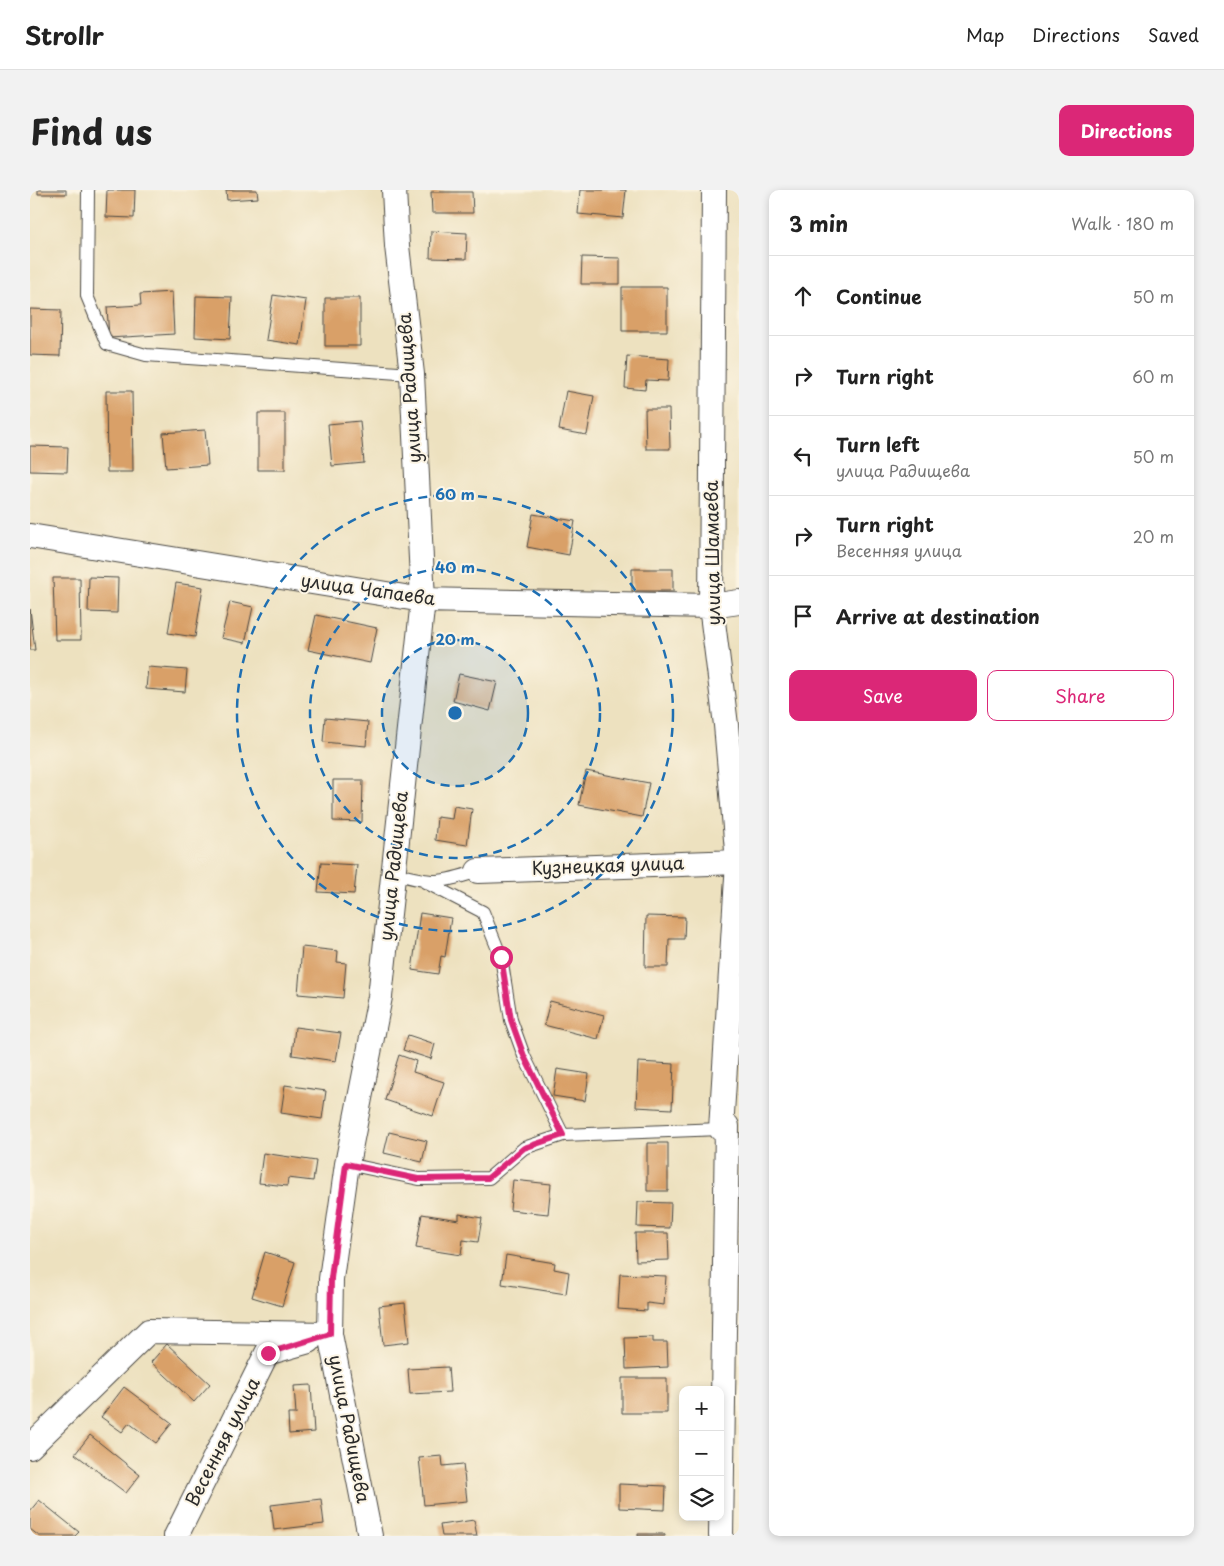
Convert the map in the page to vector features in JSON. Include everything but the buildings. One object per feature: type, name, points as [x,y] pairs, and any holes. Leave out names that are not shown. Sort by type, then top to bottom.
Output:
[{"type":"street","name":"улица Радищева","points":[[370,1536],[330,1334],[331,1278],[346,1164],[380,997],[423,600],[412,374],[397,246],[394,190]]},
{"type":"street","name":"улица Шамаева","points":[[714,190],[711,606],[733,725],[738,862],[729,1128],[721,1536]]},
{"type":"street","name":"улица Чапаева","points":[[30,536],[423,600],[711,606],[739,602]]},
{"type":"street","name":"Кузнецкая улица","points":[[478,871],[738,862]]},
{"type":"street","points":[[30,1447],[149,1331],[330,1334]]},
{"type":"street","name":"Весенняя улица","points":[[176,1536],[268,1353],[330,1334]]},
{"type":"lane","points":[[88,190],[87,296],[107,344],[146,355],[412,374]]},
{"type":"lane","points":[[425,882],[448,881],[478,871]]},
{"type":"lane","points":[[394,872],[425,882],[483,912],[501,957],[514,1029],[524,1056],[563,1135]]},
{"type":"lane","points":[[346,1164],[418,1179],[488,1178],[524,1148],[563,1135],[729,1128]]},
{"type":"route","points":[[268,1353],[330,1334],[331,1278],[346,1164],[418,1179],[488,1178],[524,1148],[563,1135],[524,1056],[511,1020],[501,957]]}]
